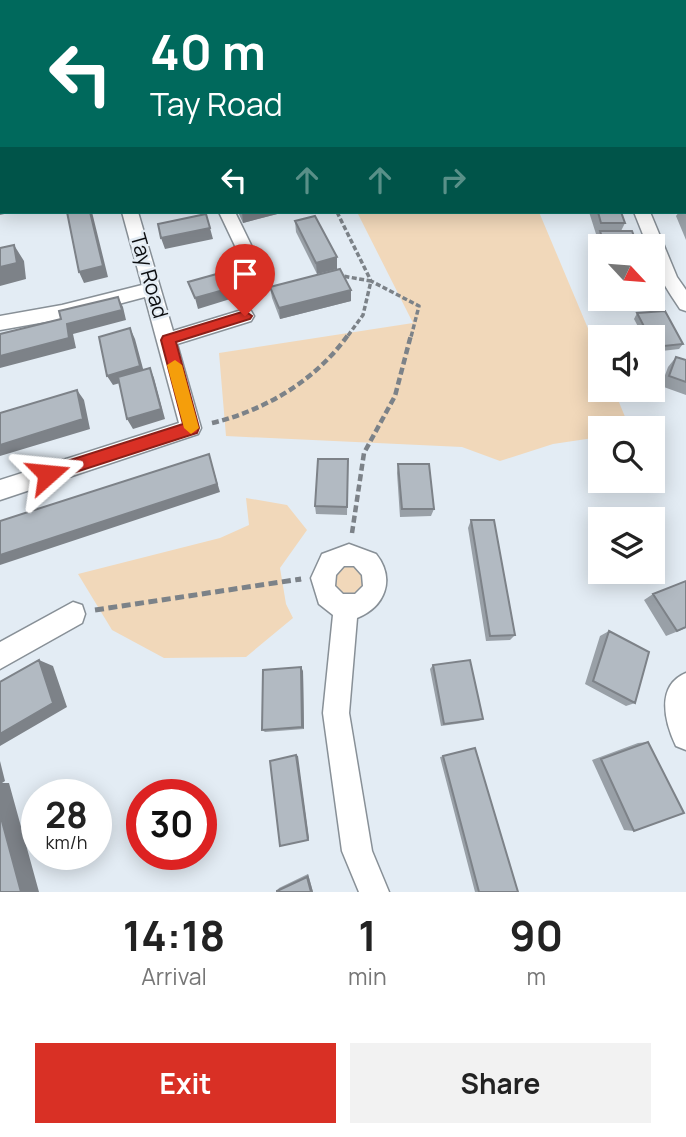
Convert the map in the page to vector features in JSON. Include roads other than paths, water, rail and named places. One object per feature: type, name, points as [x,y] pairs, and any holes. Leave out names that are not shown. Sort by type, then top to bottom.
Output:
[{"type":"street","name":"Tay Road","points":[[0,490],[191,428],[131,214]]},
{"type":"street","points":[[228,214],[261,284]]},
{"type":"street","points":[[643,214],[669,279],[686,304]]},
{"type":"street","points":[[0,323],[62,312],[152,289]]},
{"type":"street","name":"Tay Road","points":[[168,340],[245,316]]},
{"type":"street","points":[[349,555],[362,558],[373,568],[376,583],[373,594],[366,602],[346,608],[334,603],[323,590],[322,576],[334,559],[349,555]]},
{"type":"street","points":[[346,608],[336,713],[357,850],[374,892]]},
{"type":"street","points":[[0,656],[73,614]]},
{"type":"street","points":[[686,686],[677,698],[676,714],[686,736]]}]
